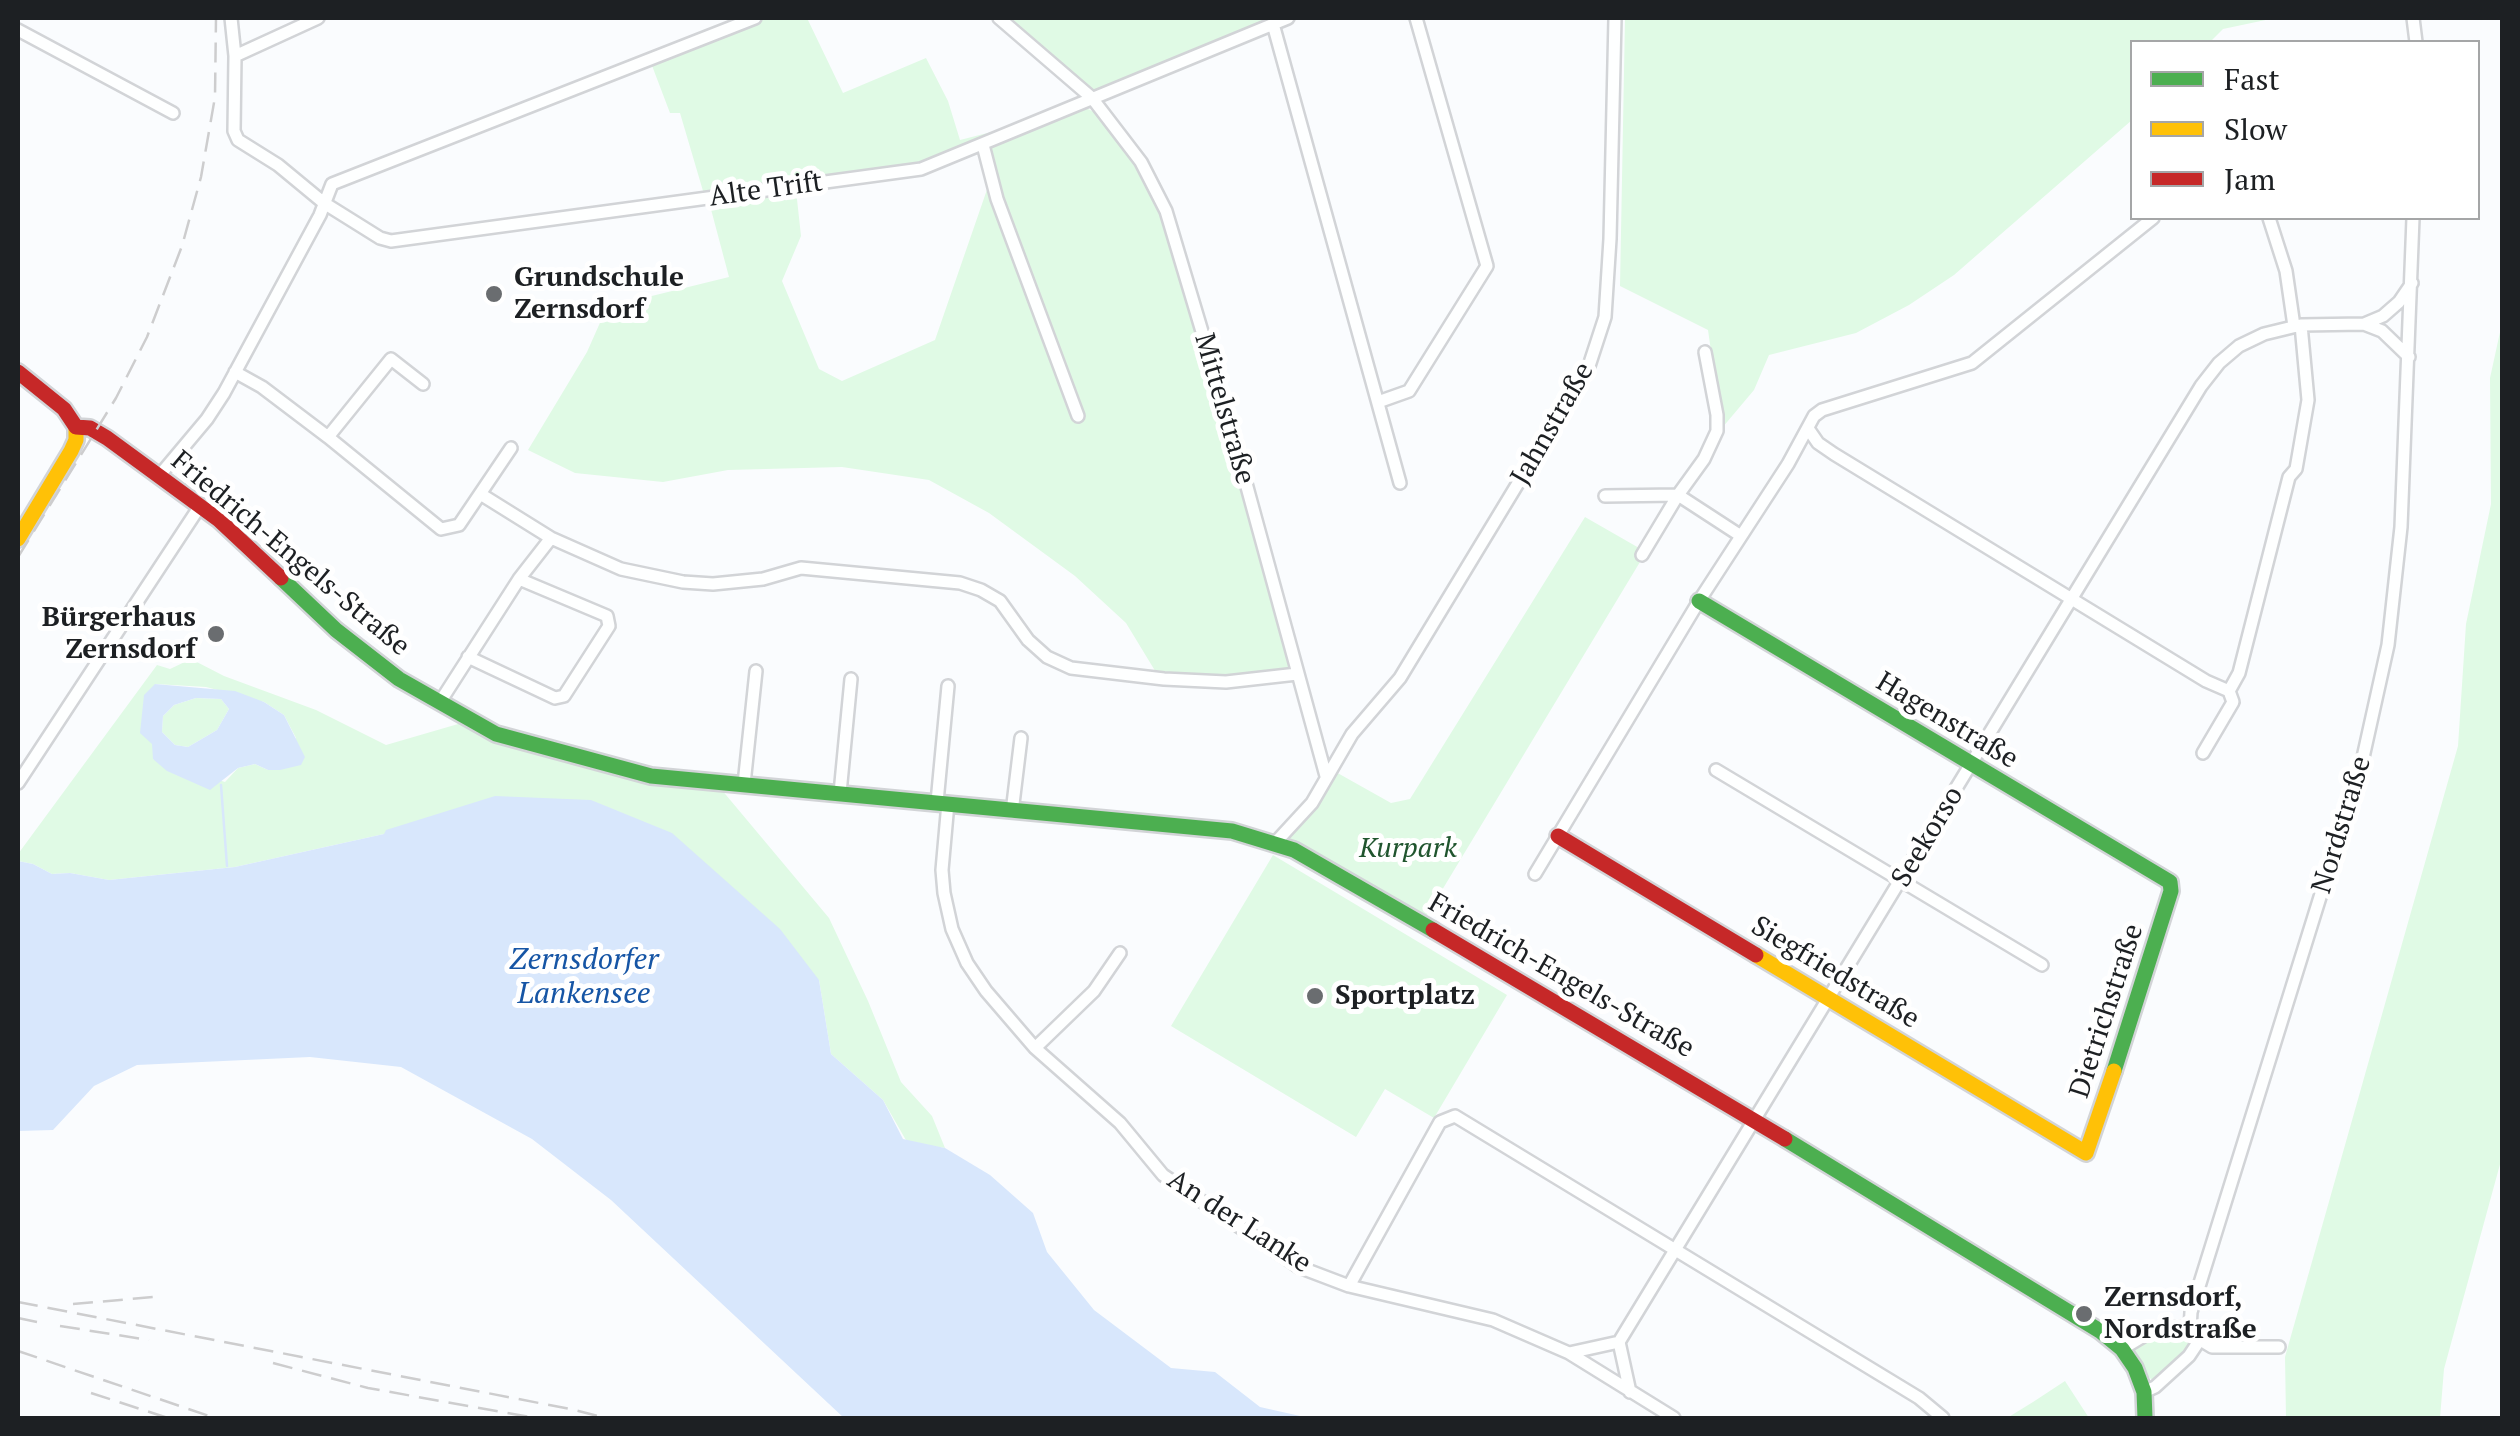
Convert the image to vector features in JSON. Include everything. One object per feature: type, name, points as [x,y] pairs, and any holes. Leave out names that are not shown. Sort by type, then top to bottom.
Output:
[{"type":"street","points":[[231,18],[235,56],[318,18]]},
{"type":"street","points":[[160,475],[208,419],[332,184],[755,18]]},
{"type":"street","name":"Mittelstraße","points":[[999,18],[1092,98],[1141,162],[1166,210],[1232,432],[1326,776]]},
{"type":"street","name":"Alte Trift","points":[[235,56],[234,131],[246,147],[278,165],[324,202],[391,242],[921,169],[1288,18]]},
{"type":"street","points":[[1378,402],[1409,391],[1487,266],[1416,18]]},
{"type":"street","name":"Jahnstraße","points":[[1326,776],[1360,723],[1400,678],[1589,366],[1598,344],[1610,239],[1614,18]]},
{"type":"street","points":[[1273,24],[1400,482]]},
{"type":"street","points":[[18,30],[173,114]]},
{"type":"street","points":[[982,146],[997,199],[1078,416]]},
{"type":"street","points":[[1535,874],[1809,430],[1814,416],[1822,410],[1972,363],[2151,220]]},
{"type":"street","points":[[2229,691],[2239,673],[2289,477],[2296,469],[2308,400],[2298,326],[2270,220]]},
{"type":"street","name":"Nordstraße","points":[[2195,1336],[2190,1328],[2191,1312],[2362,762],[2388,645],[2401,528],[2413,220]]},
{"type":"street","points":[[2364,324],[2383,316],[2399,302],[2412,282]]},
{"type":"street","points":[[2364,324],[2382,332],[2409,357]]},
{"type":"street","name":"Seekorso","points":[[1620,1342],[2201,386],[2218,363],[2239,346],[2264,334],[2298,326],[2364,324]]},
{"type":"street","points":[[1642,556],[1704,459],[1716,431],[1717,415],[1705,352]]},
{"type":"street","points":[[328,437],[391,359],[423,384]]},
{"type":"street","name":"Friedrich-Engels-Straße","points":[[18,372],[64,408],[76,427],[96,431],[237,535],[347,639],[400,679],[496,734],[638,772],[1232,831],[1276,842],[1472,952],[2061,1306],[2122,1349],[2144,1392],[2145,1418]]},
{"type":"street","points":[[235,372],[262,387],[328,437],[441,529],[459,525],[511,448]]},
{"type":"street","points":[[18,538],[71,450],[76,427]]},
{"type":"street","points":[[1809,430],[1818,443],[1834,454],[2206,681],[2229,691],[2233,702],[2203,753]]},
{"type":"street","points":[[482,495],[551,538],[621,569],[683,582],[713,584],[763,579],[801,568],[960,584],[981,590],[1000,602],[1047,658],[1070,668],[1226,682],[1298,674]]},
{"type":"street","points":[[1605,496],[1678,495],[1741,536]]},
{"type":"street","points":[[18,784],[200,506]]},
{"type":"street","points":[[440,702],[519,579],[551,538]]},
{"type":"street","points":[[468,657],[555,698],[564,696],[610,626],[607,616],[519,579]]},
{"type":"street","name":"Hagenstraße","points":[[1700,601],[2170,882]]},
{"type":"street","points":[[744,784],[756,671]]},
{"type":"street","points":[[840,793],[851,678]]},
{"type":"street","name":"An der Lanke","points":[[948,686],[942,870],[952,929],[986,991],[1035,1048],[1120,1123],[1163,1175],[1299,1267],[1349,1286],[1493,1320],[1569,1352],[1674,1418]]},
{"type":"street","points":[[1012,812],[1021,738]]},
{"type":"street","points":[[1716,770],[2042,964]]},
{"type":"street","points":[[1276,842],[1312,803],[1326,776]]},
{"type":"street","name":"Siegfriedstraße","points":[[1558,836],[2086,1153]]},
{"type":"street","name":"Dietrichstraße","points":[[2086,1153],[2172,891],[2170,882]]},
{"type":"street","points":[[1035,1048],[1094,992],[1120,953]]},
{"type":"street","points":[[1349,1286],[1440,1122],[1454,1116],[1919,1398],[1943,1418]]},
{"type":"street","points":[[2122,1349],[2156,1328],[2178,1327],[2212,1347],[2279,1348]]},
{"type":"street","points":[[2144,1392],[2189,1356],[2197,1344],[2195,1336]]},
{"type":"street","points":[[1569,1352],[1620,1342],[1630,1392]]},
{"type":"green space","points":[[758,18],[807,18],[843,93],[926,58],[948,101],[960,140],[1086,108],[1096,113],[1137,165],[1161,212],[1292,671],[1225,678],[1157,674],[1126,623],[1075,576],[989,513],[929,480],[842,467],[728,470],[663,482],[575,473],[528,450],[587,352],[607,307],[729,277],[680,113],[670,113],[651,63]],"holes":[[[981,150],[991,178],[935,340],[842,381],[819,369],[782,281],[801,236],[796,190],[922,172]]]},
{"type":"green space","points":[[1009,18],[1284,18],[1091,92]]},
{"type":"green space","points":[[1625,18],[2275,18],[2223,29],[2212,40],[2130,40],[2130,122],[1954,275],[1909,305],[1856,333],[1769,355],[1754,390],[1722,428],[1708,330],[1620,286]]},
{"type":"green space","points":[[2502,323],[2502,1157],[2444,1369],[2440,1418],[2286,1418],[2285,1357],[2458,746],[2466,624],[2491,504],[2490,378]]},
{"type":"green space","name":"Kurpark","points":[[1585,517],[1646,552],[1424,920],[1287,838],[1334,771],[1391,803],[1410,799]]},
{"type":"green space","points":[[191,659],[224,676],[316,710],[386,745],[465,722],[721,789],[829,918],[901,1082],[932,1116],[945,1148],[907,1142],[883,1100],[831,1054],[819,980],[384,834],[235,867],[109,880],[52,874],[18,861],[18,854],[157,665],[170,669]],"holes":[[[155,684],[206,687],[264,702],[284,715],[296,738],[268,770],[255,764],[238,768],[225,782],[153,759]]]},
{"type":"green space","points":[[196,698],[221,699],[229,709],[217,730],[188,747],[175,745],[162,732],[163,716],[174,705]]},
{"type":"green space","name":"Sportplatz","points":[[1273,855],[1507,995],[1434,1118],[1385,1089],[1356,1137],[1171,1026]]},
{"type":"green space","points":[[2158,1334],[2185,1334],[2192,1338],[2190,1348],[2156,1379],[2151,1379],[2140,1368],[2134,1351],[2140,1342]]},
{"type":"green space","points":[[2065,1381],[2089,1418],[2007,1418],[2033,1402]]},
{"type":"water","points":[[155,684],[235,691],[264,702],[284,715],[305,757],[301,765],[280,770],[255,764],[238,768],[210,790],[167,771],[153,759],[152,744],[140,733],[144,695]],"holes":[[[196,698],[221,699],[229,709],[217,730],[188,747],[175,745],[162,732],[163,716],[174,705]]]},
{"type":"water","name":"Zernsdorfer Lankensee","points":[[495,796],[591,800],[672,833],[780,929],[819,980],[831,1054],[883,1100],[903,1139],[945,1148],[990,1175],[1033,1213],[1047,1252],[1094,1310],[1171,1368],[1215,1372],[1260,1407],[1309,1418],[844,1418],[611,1200],[532,1139],[401,1067],[310,1057],[137,1065],[94,1086],[53,1130],[18,1131],[18,861],[52,874],[109,880],[235,867],[384,834],[386,830]]},
{"type":"waterway","points":[[221,785],[227,866]]},
{"type":"railway","points":[[18,557],[116,398],[147,337],[182,246],[201,177],[215,97],[216,18]]},
{"type":"railway","points":[[73,1304],[153,1297]]},
{"type":"railway","points":[[18,1302],[605,1418]]},
{"type":"railway","points":[[18,1318],[37,1322]]},
{"type":"railway","points":[[60,1326],[149,1340]]},
{"type":"railway","points":[[18,1351],[215,1418]]},
{"type":"railway","points":[[273,1363],[368,1388],[535,1418]]},
{"type":"railway","points":[[91,1393],[168,1418]]},
{"type":"traffic: fast","points":[[281,578],[336,630],[399,679],[496,734],[651,776],[1232,831],[1294,850],[1433,930]]},
{"type":"traffic: fast","points":[[1699,601],[2170,882],[2171,891],[2114,1071]]},
{"type":"traffic: fast","points":[[1785,1139],[2100,1331],[2122,1349],[2135,1368],[2144,1392],[2145,1418]]},
{"type":"traffic: slow","points":[[18,539],[71,451],[76,427]]},
{"type":"traffic: slow","points":[[1756,955],[2086,1153],[2114,1071]]},
{"type":"traffic: jam","points":[[18,372],[64,409],[76,427]]},
{"type":"traffic: jam","points":[[76,427],[90,428],[107,438],[219,520],[281,578]]},
{"type":"traffic: jam","points":[[1558,836],[1756,955]]},
{"type":"traffic: jam","points":[[1433,930],[1785,1139]]},
{"type":"place","name":"Grundschule Zernsdorf","points":[[494,294]]},
{"type":"place","name":"Bürgerhaus Zernsdorf","points":[[216,634]]},
{"type":"place","name":"Sportplatz","points":[[1315,996]]},
{"type":"place","name":"Zernsdorf, Nordstraße","points":[[2084,1314]]}]
